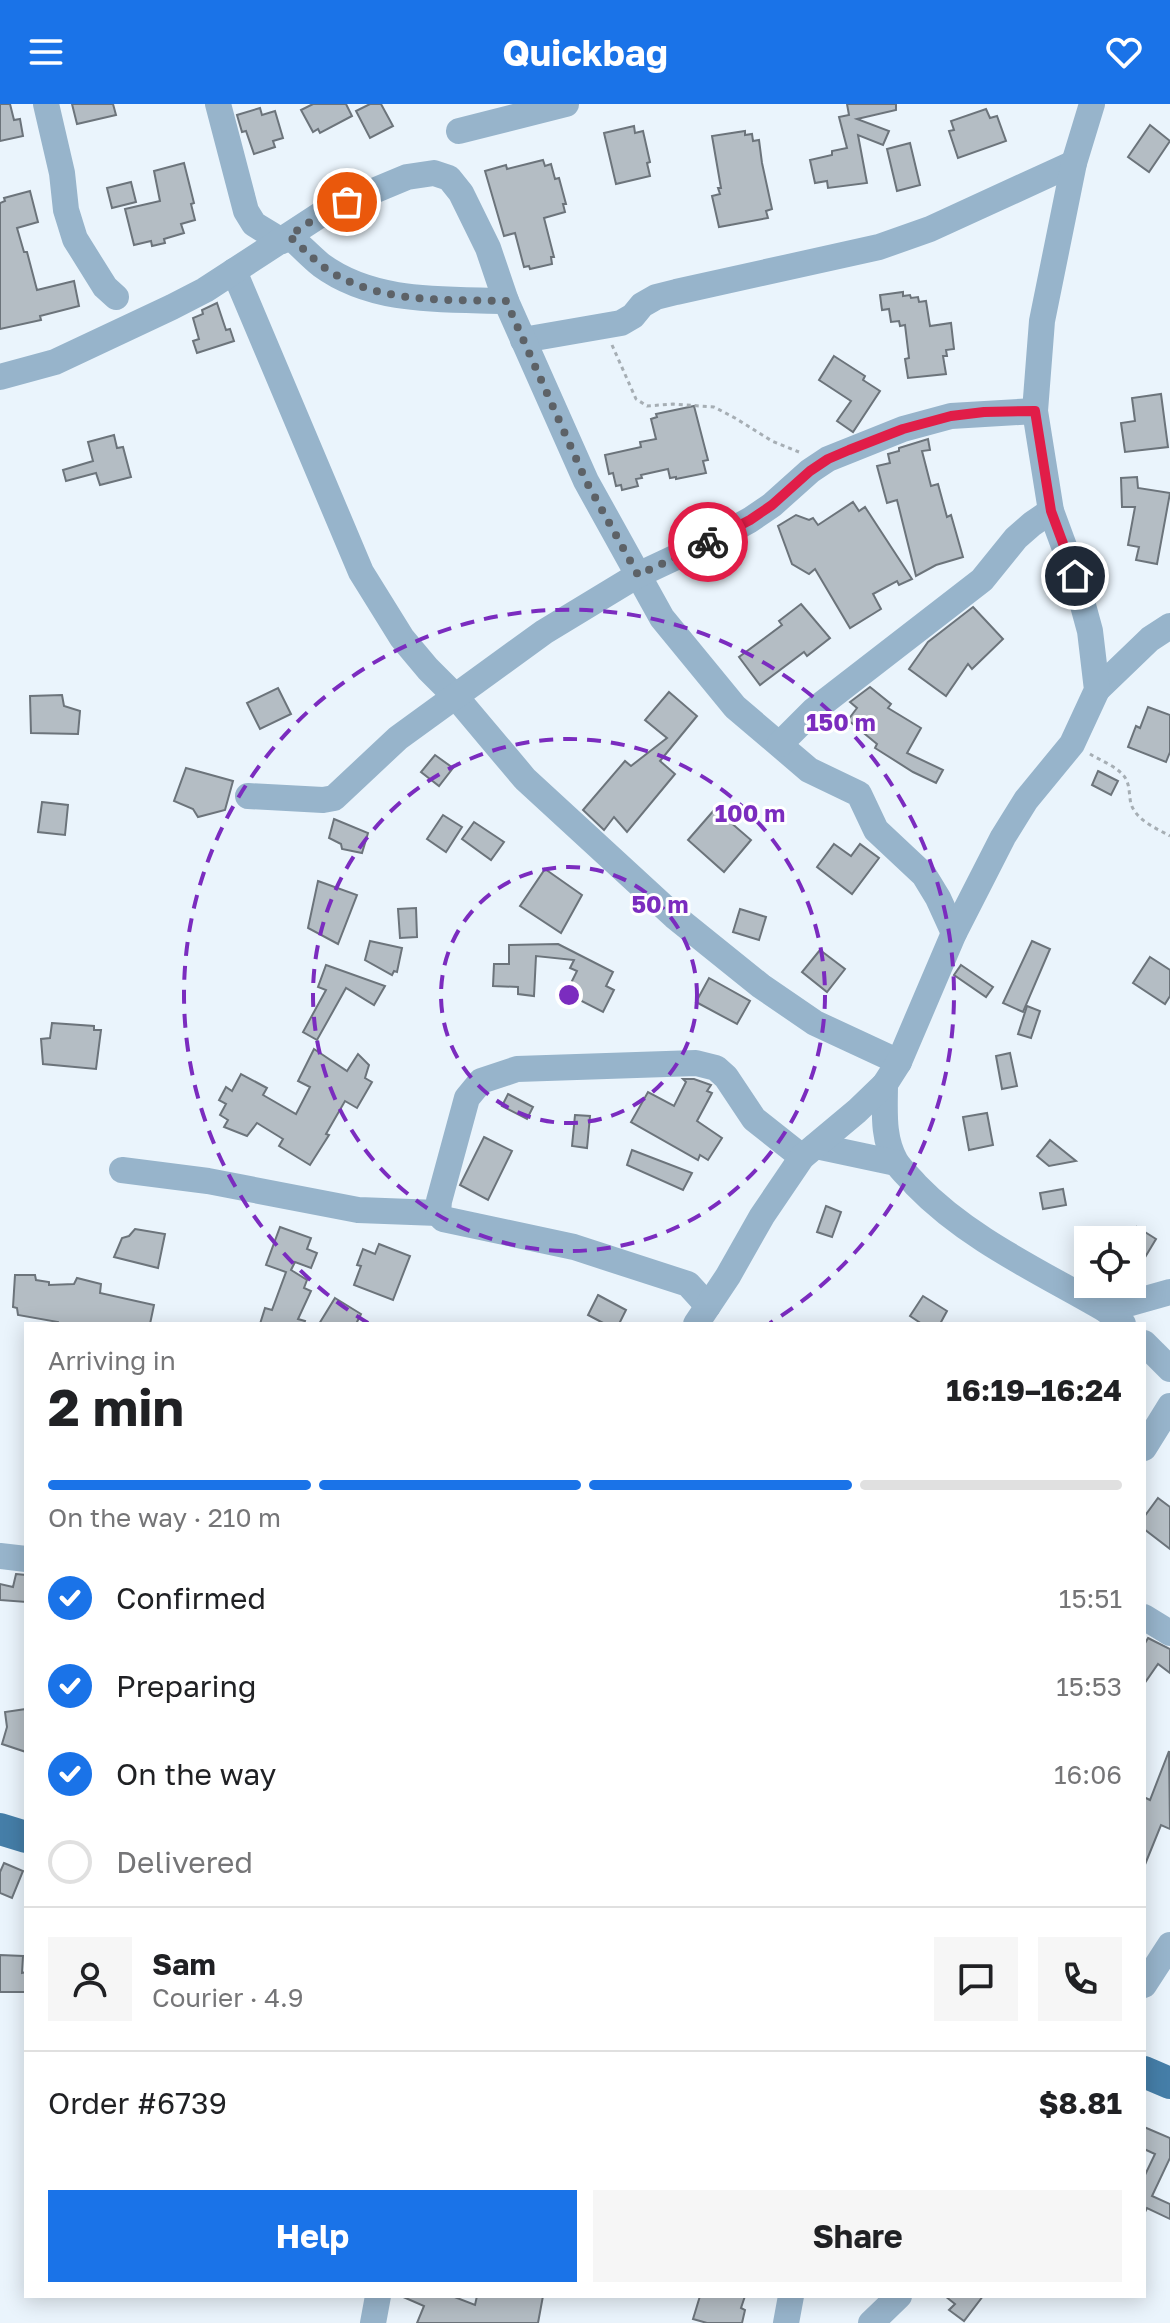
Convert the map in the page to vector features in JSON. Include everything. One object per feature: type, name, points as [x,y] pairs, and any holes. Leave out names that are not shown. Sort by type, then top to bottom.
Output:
[{"type":"main road","points":[[0,1829],[24,1836]]},
{"type":"main road","points":[[1146,2073],[1170,2083]]},
{"type":"street","points":[[46,104],[72,232],[105,287],[116,297]]},
{"type":"street","points":[[218,104],[246,211],[254,224],[286,238],[322,266],[342,277],[396,296],[506,301]]},
{"type":"street","points":[[459,131],[566,104]]},
{"type":"street","points":[[1092,104],[1074,163],[1042,321],[1035,411],[1051,511],[1075,576],[1090,631],[1097,690]]},
{"type":"street","points":[[523,340],[621,323],[656,297],[879,247],[930,229],[1074,163]]},
{"type":"street","points":[[0,377],[55,362],[172,307],[205,290],[335,207],[407,177],[434,173],[449,178],[461,193],[488,248],[506,301],[586,481],[662,618],[735,707],[809,770],[859,794],[876,830],[924,875],[954,933]]},
{"type":"street","points":[[234,271],[361,572],[402,638],[525,779],[674,916],[761,986],[892,1073]]},
{"type":"street","points":[[248,796],[334,798],[398,738],[544,632],[638,575],[750,520],[828,459],[903,429],[951,416],[1035,411]]},
{"type":"street","points":[[780,744],[814,710],[982,580],[1016,538],[1051,511]]},
{"type":"street","points":[[1170,626],[1150,639],[1097,690],[1072,744],[1026,800],[1003,837],[954,933],[892,1073],[885,1125],[896,1163],[931,1200],[959,1223],[1114,1317],[1170,1292]]},
{"type":"street","points":[[702,1315],[688,1284],[574,1247],[443,1219],[438,1213],[439,1201],[467,1098],[481,1081],[517,1069],[696,1063],[716,1068],[726,1077],[754,1119],[809,1151],[896,1163]]},
{"type":"street","points":[[702,1315],[762,1216],[809,1151],[892,1073]]},
{"type":"street","points":[[122,1170],[208,1181],[358,1210],[438,1213]]},
{"type":"street","points":[[1146,1345],[1170,1369]]},
{"type":"street","points":[[1146,1445],[1170,1406]]},
{"type":"street","points":[[0,1556],[24,1559]]},
{"type":"street","points":[[1146,1618],[1170,1633]]},
{"type":"street","points":[[1146,1982],[1170,1945]]},
{"type":"street","points":[[373,2323],[378,2298]]},
{"type":"street","points":[[786,2323],[791,2298]]},
{"type":"street","points":[[871,2323],[897,2298]]},
{"type":"path","points":[[605,326],[621,367],[641,404],[714,407],[790,449],[828,459]]},
{"type":"path","points":[[1072,744],[1118,770],[1125,778],[1136,814],[1148,825],[1170,836]]},
{"type":"building","points":[[0,104],[10,104],[14,120],[20,119],[23,136],[0,141]]},
{"type":"building","points":[[72,104],[113,104],[116,115],[77,124]]},
{"type":"building","points":[[313,104],[346,104],[352,116],[320,133],[318,129],[313,132],[301,110]]},
{"type":"building","points":[[370,104],[381,104],[393,126],[370,138],[356,111]]},
{"type":"building","points":[[847,104],[896,104],[896,110],[857,119],[889,131],[883,145],[858,135],[867,183],[828,188],[827,181],[815,183],[810,160],[847,148],[839,117],[849,115]]},
{"type":"building","points":[[260,108],[262,115],[275,111],[283,138],[273,141],[275,147],[254,154],[237,115]]},
{"type":"building","points":[[986,109],[990,118],[997,116],[1006,141],[958,158],[949,131],[954,130],[951,121]]},
{"type":"building","points":[[1150,125],[1170,141],[1149,172],[1128,157]]},
{"type":"building","points":[[634,126],[635,133],[643,131],[650,176],[616,184],[604,133]]},
{"type":"building","points":[[745,131],[745,135],[752,134],[753,141],[759,140],[772,209],[766,211],[768,218],[719,227],[712,196],[720,194],[718,188],[721,188],[712,136]]},
{"type":"building","points":[[910,143],[920,185],[897,191],[887,149]]},
{"type":"building","points":[[543,160],[545,166],[551,164],[555,179],[559,178],[566,204],[563,204],[565,212],[544,218],[554,257],[551,257],[552,264],[530,269],[529,266],[524,267],[515,233],[504,236],[485,171]]},
{"type":"building","points":[[184,163],[195,220],[181,224],[184,233],[164,239],[165,243],[152,246],[151,241],[134,245],[125,209],[160,201],[154,171]]},
{"type":"building","points":[[131,182],[136,202],[112,208],[107,188]]},
{"type":"building","points":[[30,191],[38,222],[17,228],[37,290],[74,281],[79,306],[40,316],[41,320],[0,329],[0,203],[5,201],[4,198]]},
{"type":"building","points":[[903,292],[903,296],[918,297],[919,302],[926,301],[930,326],[951,323],[954,349],[946,350],[947,356],[943,356],[946,374],[908,378],[905,325],[900,326],[899,321],[891,322],[889,309],[882,310],[880,295]]},
{"type":"building","points":[[217,303],[226,330],[230,329],[234,341],[197,353],[193,341],[199,339],[193,318]]},
{"type":"building","points":[[834,356],[865,376],[863,380],[880,391],[853,432],[837,421],[851,401],[819,380]]},
{"type":"building","points":[[1161,394],[1168,447],[1125,452],[1121,423],[1135,421],[1132,398]]},
{"type":"building","points":[[694,406],[708,460],[703,461],[706,473],[676,479],[670,478],[668,469],[641,475],[642,478],[636,479],[638,486],[622,490],[621,485],[616,486],[613,473],[609,474],[605,455],[641,447],[640,442],[656,439],[651,419],[657,417],[656,414]]},
{"type":"building","points":[[114,435],[117,448],[123,447],[131,477],[100,485],[96,473],[66,481],[63,470],[93,461],[88,442]]},
{"type":"building","points":[[928,439],[930,450],[922,451],[931,486],[938,484],[963,557],[936,565],[916,576],[897,500],[887,503],[877,466],[890,463],[888,454],[899,451],[899,448]]},
{"type":"building","points":[[1137,477],[1138,488],[1170,493],[1157,564],[1136,560],[1139,547],[1128,545],[1135,507],[1122,507],[1121,478]]},
{"type":"building","points":[[853,502],[859,511],[865,507],[912,579],[899,585],[897,581],[873,594],[881,609],[850,628],[815,569],[809,574],[792,564],[778,526],[796,515],[809,520],[813,518],[818,525]]},
{"type":"building","points":[[801,604],[830,638],[807,656],[804,652],[760,685],[739,657],[782,625],[779,621]]},
{"type":"building","points":[[973,607],[1003,639],[972,669],[968,664],[946,696],[909,669],[928,642]]},
{"type":"building","points":[[870,687],[891,704],[888,708],[921,728],[907,753],[943,770],[936,783],[875,748],[877,744],[848,720],[857,708],[850,702]]},
{"type":"building","points":[[278,688],[291,714],[260,729],[247,703]]},
{"type":"building","points":[[669,692],[697,716],[660,761],[675,774],[627,832],[614,817],[604,830],[583,810],[625,761],[631,766],[667,738],[645,720]]},
{"type":"building","points":[[62,695],[64,706],[80,711],[78,734],[31,733],[30,696]]},
{"type":"building","points":[[1148,707],[1170,715],[1170,752],[1166,762],[1128,747]]},
{"type":"building","points":[[435,755],[453,768],[439,786],[421,772]]},
{"type":"building","points":[[186,768],[233,781],[225,810],[198,817],[193,809],[174,801]]},
{"type":"building","points":[[1098,771],[1118,781],[1111,795],[1092,785]]},
{"type":"building","points":[[42,802],[68,805],[65,835],[38,832]]},
{"type":"building","points":[[715,809],[751,840],[724,872],[688,840]]},
{"type":"building","points":[[443,815],[462,827],[446,852],[427,839]]},
{"type":"building","points":[[334,819],[368,833],[362,853],[342,849],[341,844],[329,838]]},
{"type":"building","points":[[474,822],[504,842],[491,860],[462,839]]},
{"type":"building","points":[[834,844],[851,856],[860,844],[879,858],[852,894],[817,867]]},
{"type":"building","points":[[545,869],[582,895],[561,933],[520,906]]},
{"type":"building","points":[[318,881],[357,895],[338,944],[308,928]]},
{"type":"building","points":[[416,908],[417,937],[400,938],[398,909]]},
{"type":"building","points":[[740,909],[766,917],[759,940],[733,932]]},
{"type":"building","points":[[370,941],[402,948],[397,972],[394,971],[392,975],[365,960]]},
{"type":"building","points":[[1032,941],[1050,949],[1023,1012],[1003,1003]]},
{"type":"building","points":[[558,944],[613,972],[606,986],[614,990],[603,1012],[566,993],[577,971],[570,968],[574,960],[536,956],[534,996],[518,994],[518,987],[493,986],[494,964],[509,964],[509,945]]},
{"type":"building","points":[[820,950],[845,969],[827,992],[802,972]]},
{"type":"building","points":[[1150,957],[1170,970],[1170,996],[1165,1004],[1133,983]]},
{"type":"building","points":[[326,965],[385,986],[374,1005],[346,988],[317,1040],[303,1032],[326,990],[318,987]]},
{"type":"building","points":[[961,965],[993,987],[986,997],[954,975]]},
{"type":"building","points":[[709,978],[750,1001],[737,1024],[696,1002]]},
{"type":"building","points":[[1027,1006],[1040,1011],[1031,1038],[1018,1034]]},
{"type":"building","points":[[52,1023],[94,1026],[94,1030],[101,1030],[96,1069],[43,1064],[41,1039],[50,1038]]},
{"type":"building","points":[[314,1049],[347,1071],[358,1054],[369,1065],[365,1078],[372,1082],[357,1108],[345,1101],[310,1165],[279,1146],[283,1139],[257,1123],[247,1136],[224,1127],[228,1120],[220,1115],[226,1104],[219,1100],[226,1087],[232,1091],[241,1074],[267,1088],[263,1095],[296,1114],[310,1087],[298,1081]]},
{"type":"building","points":[[1010,1053],[1017,1086],[1002,1089],[996,1056]]},
{"type":"building","points":[[683,1079],[711,1085],[707,1091],[712,1093],[697,1121],[722,1138],[708,1160],[700,1155],[698,1160],[631,1122],[648,1092],[674,1106],[686,1082]]},
{"type":"building","points":[[508,1094],[533,1107],[527,1119],[502,1106]]},
{"type":"building","points":[[987,1113],[993,1145],[969,1150],[963,1117]]},
{"type":"building","points":[[575,1115],[590,1116],[587,1148],[572,1146]]},
{"type":"building","points":[[484,1137],[512,1151],[488,1200],[460,1185]]},
{"type":"building","points":[[1050,1140],[1076,1161],[1049,1166],[1037,1156]]},
{"type":"building","points":[[632,1150],[692,1173],[683,1190],[627,1165]]},
{"type":"building","points":[[1063,1189],[1066,1205],[1043,1209],[1040,1193]]},
{"type":"building","points":[[826,1206],[841,1212],[832,1237],[817,1232]]},
{"type":"building","points":[[280,1227],[311,1238],[307,1249],[317,1253],[311,1268],[295,1262],[291,1270],[307,1280],[304,1288],[311,1291],[298,1319],[305,1322],[261,1322],[265,1308],[272,1310],[286,1272],[266,1265]]},
{"type":"building","points":[[135,1229],[165,1234],[158,1268],[114,1257],[122,1238]]},
{"type":"building","points":[[1146,1233],[1156,1239],[1146,1256]]},
{"type":"building","points":[[379,1244],[410,1256],[393,1300],[354,1285],[363,1249],[375,1254]]},
{"type":"building","points":[[15,1275],[35,1275],[36,1280],[49,1282],[49,1285],[74,1284],[77,1278],[101,1284],[100,1293],[154,1305],[150,1322],[58,1322],[18,1315],[17,1308],[13,1307]]},
{"type":"building","points":[[598,1295],[626,1310],[620,1322],[601,1322],[588,1315]]},
{"type":"building","points":[[923,1296],[947,1311],[941,1322],[919,1322],[910,1316]]},
{"type":"building","points":[[335,1298],[361,1314],[357,1322],[320,1322]]},
{"type":"building","points":[[1158,1498],[1170,1507],[1170,1549],[1146,1531],[1146,1514]]},
{"type":"building","points":[[16,1574],[24,1575],[24,1602],[0,1600],[0,1584],[13,1587]]},
{"type":"building","points":[[1148,1638],[1170,1649],[1170,1673],[1158,1664],[1146,1681]]},
{"type":"building","points":[[24,1709],[24,1751],[2,1744],[7,1727],[5,1712]]},
{"type":"building","points":[[1169,1751],[1170,1829],[1161,1825],[1146,1862],[1146,1798],[1150,1800]]},
{"type":"building","points":[[4,1863],[23,1871],[12,1898],[0,1893],[0,1872]]},
{"type":"building","points":[[0,1955],[23,1956],[24,1992],[0,1992]]},
{"type":"building","points":[[1146,2128],[1170,2138],[1170,2158],[1152,2196],[1170,2204],[1170,2219],[1146,2210],[1146,2173],[1155,2154],[1146,2150]]},
{"type":"building","points":[[406,2298],[457,2298],[475,2305],[477,2298],[543,2298],[538,2323],[417,2323],[424,2306]]},
{"type":"building","points":[[699,2298],[744,2298],[742,2323],[707,2323],[693,2319]]},
{"type":"building","points":[[948,2298],[981,2298],[964,2321],[949,2310],[955,2304]]},
{"type":"way so far","points":[[347,202],[323,213],[289,236],[322,266],[369,288],[396,296],[434,300],[506,301],[586,481],[638,575],[708,542]]},
{"type":"route","points":[[708,542],[750,520],[810,471],[849,450],[903,429],[951,416],[1035,411],[1051,511],[1075,576]]}]
